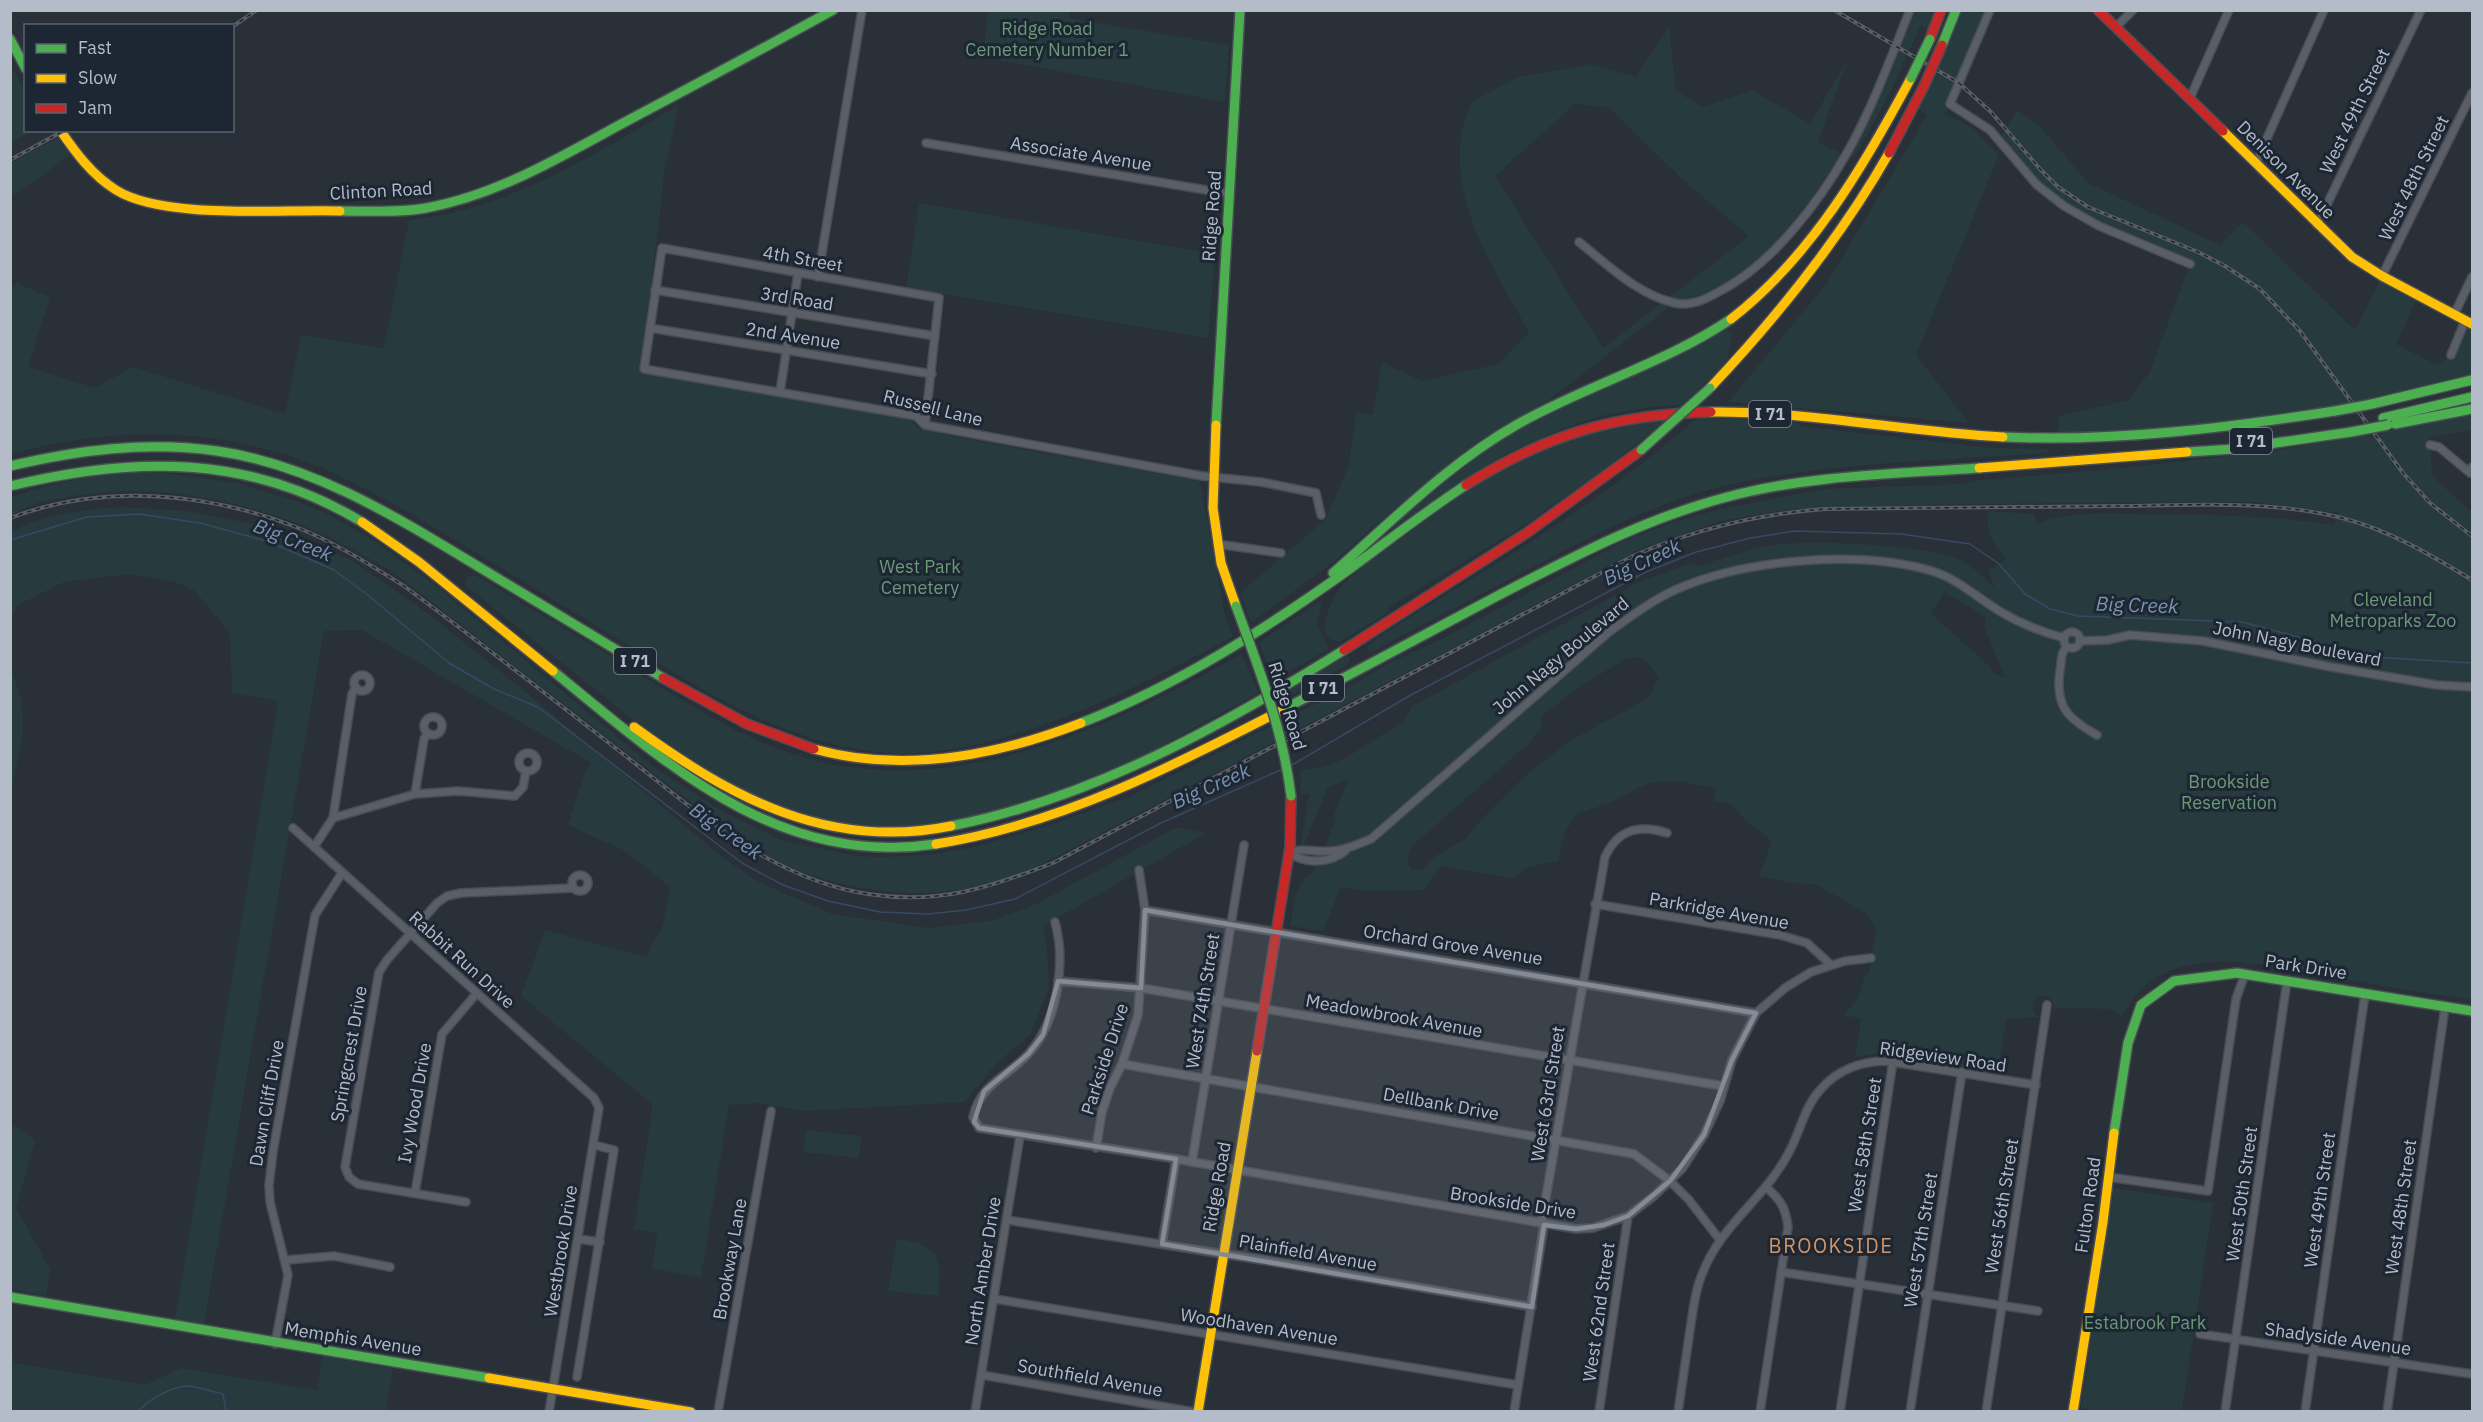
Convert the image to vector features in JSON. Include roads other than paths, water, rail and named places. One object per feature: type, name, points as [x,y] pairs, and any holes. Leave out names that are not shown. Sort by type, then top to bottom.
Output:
[{"type":"main road","name":"Clinton Road","points":[[61,132],[72,149],[103,182],[120,195],[143,204],[183,209],[384,211],[425,208],[466,198],[524,176],[833,10]]},
{"type":"main road","name":"Ridge Road","points":[[1196,1412],[1289,852],[1291,796],[1286,747],[1236,606],[1217,544],[1213,508],[1240,10]]},
{"type":"main road","points":[[1264,629],[1438,481],[1506,432],[1551,407],[1692,342],[1740,312],[1782,272],[1834,205],[1871,151],[1911,78],[1941,10]]},
{"type":"main road","points":[[536,656],[682,761],[739,796],[775,811],[826,826],[872,832],[916,832],[961,825],[1074,792],[1136,766],[1209,730],[1366,637],[1476,566],[1600,482],[1641,450],[1710,388],[1770,323],[1823,258],[1874,181],[1924,86],[1956,10]]},
{"type":"main road","name":"Denison Avenue","points":[[2098,10],[2352,257],[2382,276],[2469,322]]},
{"type":"main road","points":[[12,45],[24,66]]},
{"type":"main road","name":"I 71","points":[[10,466],[77,451],[140,445],[217,451],[286,468],[341,489],[395,518],[690,694],[746,724],[802,746],[858,759],[899,762],[937,760],[985,752],[1034,739],[1114,710],[1145,696],[1209,663],[1264,629],[1481,475],[1520,453],[1581,429],[1624,419],[1672,413],[1743,412],[1980,436],[2085,439],[2170,434],[2335,411],[2472,379]]},
{"type":"main road","points":[[2385,422],[2472,397]]},
{"type":"main road","points":[[2385,422],[2472,409]]},
{"type":"main road","name":"I 71","points":[[10,486],[88,468],[143,464],[178,465],[216,470],[280,485],[331,506],[382,535],[427,567],[686,778],[747,814],[794,832],[840,843],[885,847],[938,843],[1032,821],[1094,800],[1153,775],[1229,738],[1589,548],[1641,524],[1687,507],[1735,494],[1815,480],[2246,447],[2385,422]]},
{"type":"main road","name":"Park Drive","points":[[2141,1005],[2174,981],[2215,974],[2245,974],[2472,1011]]},
{"type":"main road","name":"Fulton Road","points":[[2073,1412],[2124,1064],[2128,1043],[2141,1005]]},
{"type":"main road","name":"Memphis Avenue","points":[[10,1297],[275,1344],[691,1412]]},
{"type":"street","points":[[818,277],[862,10]]},
{"type":"street","points":[[1579,242],[1620,275],[1649,293],[1677,304],[1697,302],[1734,284],[1785,238],[1814,202],[1846,154],[1910,10]]},
{"type":"street","points":[[1990,10],[1950,104],[1990,130],[2037,185],[2064,206],[2099,226],[2190,264]]},
{"type":"street","points":[[2116,27],[2133,10]]},
{"type":"street","points":[[2190,98],[2229,10]]},
{"type":"street","points":[[2256,163],[2324,10]]},
{"type":"street","name":"West 49th Street","points":[[2317,225],[2421,10]]},
{"type":"street","name":"West 48th Street","points":[[2382,276],[2472,93]]},
{"type":"street","name":"Associate Avenue","points":[[926,143],[1230,194]]},
{"type":"street","name":"4th Street","points":[[655,290],[662,248],[939,298],[935,336]]},
{"type":"street","points":[[780,392],[798,273]]},
{"type":"street","points":[[2454,315],[2470,289],[2472,277]]},
{"type":"street","points":[[650,328],[655,290]]},
{"type":"street","name":"3rd Road","points":[[655,290],[935,336]]},
{"type":"street","points":[[2451,355],[2469,322]]},
{"type":"street","name":"Russell Lane","points":[[650,328],[644,369],[916,416],[925,425],[1202,476],[1316,493],[1322,515]]},
{"type":"street","name":"2nd Avenue","points":[[650,328],[932,374]]},
{"type":"street","points":[[925,425],[935,336]]},
{"type":"street","points":[[2430,445],[2439,447],[2471,470]]},
{"type":"street","points":[[1217,544],[1281,553]]},
{"type":"street","name":"John Nagy Boulevard","points":[[1289,852],[1297,849],[1312,852],[1347,849],[1371,839],[1609,632],[1648,604],[1675,590],[1736,570],[1774,564],[1860,560],[1935,572],[1957,582],[2002,612],[2040,631],[2064,638],[2072,632],[2078,636],[2079,641],[2076,647],[2067,647]]},
{"type":"street","name":"John Nagy Boulevard","points":[[2079,641],[2108,640],[2130,635],[2203,641],[2331,667],[2437,685],[2472,687]]},
{"type":"street","points":[[2064,638],[2067,647],[2062,657],[2058,685],[2060,699],[2068,715],[2080,726],[2097,735]]},
{"type":"street","points":[[314,847],[333,818],[352,694],[356,687]]},
{"type":"street","points":[[415,794],[424,739],[428,733]]},
{"type":"street","points":[[333,818],[415,794],[458,791],[515,796],[523,787],[526,771]]},
{"type":"street","name":"Rabbit Run Drive","points":[[293,828],[594,1098],[599,1108],[598,1119]]},
{"type":"street","name":"West 63rd Street","points":[[1514,1412],[1532,1308],[1544,1225],[1542,1220],[1581,982],[1605,856],[1620,835],[1634,829],[1652,828],[1667,833]]},
{"type":"street","name":"West 74th Street","points":[[1192,1162],[1244,845]]},
{"type":"street","name":"Parkside Drive","points":[[1096,1148],[1102,1112],[1110,1088],[1122,1064],[1138,1015],[1144,910],[1139,870]]},
{"type":"street","name":"Dawn Cliff Drive","points":[[275,1344],[288,1275],[270,1202],[269,1185],[273,1152],[315,915],[342,873]]},
{"type":"street","name":"Springcrest Drive","points":[[415,1193],[358,1184],[349,1177],[345,1167],[379,972],[437,903],[453,894],[573,888]]},
{"type":"street","name":"Parkridge Avenue","points":[[1595,904],[1780,935],[1807,943],[1830,964]]},
{"type":"street","name":"Orchard Grove Avenue","points":[[1144,910],[1756,1012]]},
{"type":"street","points":[[1054,921],[1058,934],[1058,981]]},
{"type":"street","name":"Brookside Drive","points":[[1058,981],[1055,1006],[1043,1035],[1028,1054],[984,1091],[975,1111],[974,1122],[979,1128],[1176,1159],[1544,1225],[1593,1228],[1628,1216],[1682,1169],[1704,1135],[1720,1101],[1732,1060],[1756,1012],[1796,980],[1830,964],[1871,958]]},
{"type":"street","points":[[2108,1177],[2208,1191],[2236,999],[2245,974]]},
{"type":"street","name":"Meadowbrook Avenue","points":[[1058,981],[1141,988],[1723,1086]]},
{"type":"street","name":"West 50th Street","points":[[2225,1412],[2288,981]]},
{"type":"street","name":"Ivy Wood Drive","points":[[415,1193],[442,1034],[477,993]]},
{"type":"street","name":"West 49th Street","points":[[2305,1412],[2365,994]]},
{"type":"street","name":"West 56th Street","points":[[1986,1412],[2047,1005]]},
{"type":"street","name":"West 48th Street","points":[[2386,1412],[2445,1006]]},
{"type":"street","name":"Ridgeview Road","points":[[1678,1412],[1698,1284],[1715,1245],[1767,1188],[1788,1155],[1805,1114],[1821,1089],[1830,1080],[1853,1066],[1878,1061],[1893,1061],[2036,1085]]},
{"type":"street","name":"West 58th Street","points":[[1839,1412],[1893,1061]]},
{"type":"street","name":"Dellbank Drive","points":[[1122,1064],[1634,1154],[1670,1181],[1689,1200],[1720,1240]]},
{"type":"street","name":"West 57th Street","points":[[1910,1412],[1962,1072]]},
{"type":"street","name":"Brookway Lane","points":[[718,1412],[771,1111]]},
{"type":"street","name":"Westbrook Drive","points":[[549,1412],[598,1119]]},
{"type":"street","name":"North Amber Drive","points":[[975,1412],[1020,1136]]},
{"type":"street","points":[[577,1377],[614,1150],[594,1144]]},
{"type":"street","points":[[1162,1244],[1176,1159]]},
{"type":"street","points":[[1761,1412],[1788,1227],[1786,1212],[1778,1197],[1767,1188]]},
{"type":"street","points":[[415,1193],[466,1202]]},
{"type":"street","name":"West 62nd Street","points":[[1599,1412],[1628,1216]]},
{"type":"street","name":"Plainfield Avenue","points":[[1007,1220],[1222,1254],[1532,1308]]},
{"type":"street","points":[[578,1239],[600,1242]]},
{"type":"street","points":[[286,1260],[334,1256],[390,1267]]},
{"type":"street","points":[[1781,1272],[2038,1311]]},
{"type":"street","name":"Woodhaven Avenue","points":[[994,1299],[1518,1385]]},
{"type":"street","name":"Shadyside Avenue","points":[[2199,1334],[2472,1374]]},
{"type":"street","name":"Southfield Avenue","points":[[982,1375],[1196,1412]]},
{"type":"waterway","name":"Big Creek","points":[[10,540],[87,517],[139,514],[200,523],[270,542],[334,570],[368,595],[449,663],[494,689],[538,707],[742,863],[783,885],[828,901],[880,912],[928,914],[966,910],[1015,899],[1161,823],[1285,768]]},
{"type":"waterway","name":"Big Creek","points":[[1292,765],[1409,696],[1646,572],[1696,552],[1751,538],[1794,531],[1901,534],[1970,544],[1999,564],[2025,594],[2050,609],[2078,616],[2242,622],[2373,657],[2472,663]]},
{"type":"waterway","points":[[138,1412],[161,1394],[189,1386],[223,1394],[226,1412]]},
{"type":"railway","points":[[234,26],[257,10]]},
{"type":"railway","points":[[1834,10],[1959,83],[1991,112],[2058,187],[2088,207],[2198,252],[2225,266],[2260,289],[2300,331],[2403,473],[2430,503],[2472,536]]},
{"type":"railway","points":[[10,160],[61,132]]},
{"type":"railway","points":[[10,518],[45,507],[81,500],[117,496],[154,496],[226,506],[261,515],[324,539],[404,586],[730,835],[796,873],[831,886],[893,897],[940,896],[963,892],[1007,880],[1053,863],[1633,556],[1680,538],[1751,519],[1825,509],[2203,505],[2287,508],[2342,518],[2376,529],[2409,544],[2472,580]]},
{"type":"district","name":"BROOKSIDE","points":[[1831,1246]]},
{"type":"park label","name":"Ridge Road Cemetery Number 1","points":[[1047,39]]},
{"type":"park label","name":"West Park Cemetery","points":[[920,577]]},
{"type":"park label","name":"Cleveland Metroparks Zoo","points":[[2393,610]]},
{"type":"park label","name":"Brookside Reservation","points":[[2229,792]]},
{"type":"park label","name":"Estabrook Park","points":[[2145,1323]]}]
